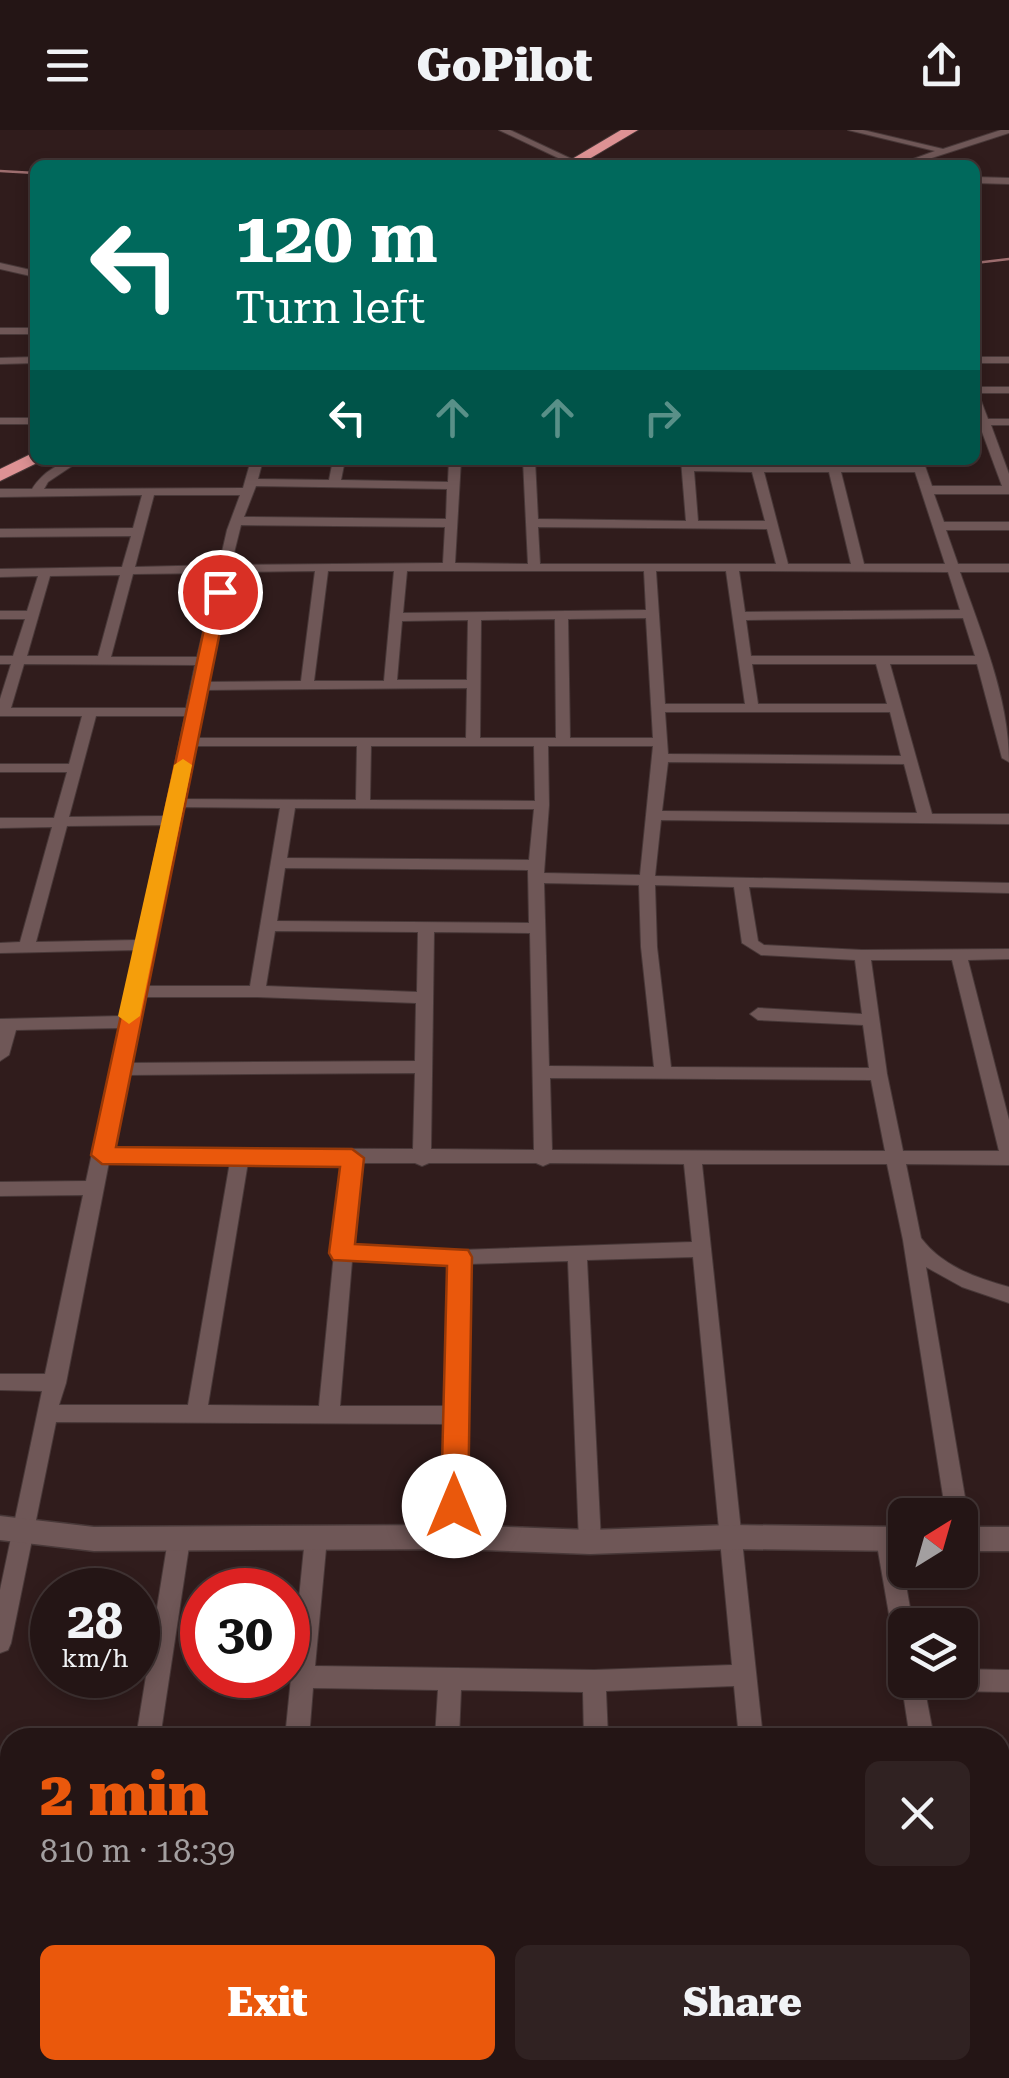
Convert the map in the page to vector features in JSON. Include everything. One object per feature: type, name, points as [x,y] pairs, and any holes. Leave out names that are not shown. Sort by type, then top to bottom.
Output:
[{"type":"highway","points":[[577,160],[631,130]]},
{"type":"highway","points":[[1,488],[30,462]]},
{"type":"street","points":[[503,130],[566,160]]},
{"type":"street","points":[[852,130],[941,150]]},
{"type":"street","points":[[914,160],[1009,130]]},
{"type":"street","points":[[980,180],[1009,181]]},
{"type":"street","points":[[0,266],[30,273]]},
{"type":"street","points":[[0,331],[30,330]]},
{"type":"street","points":[[0,360],[30,360]]},
{"type":"street","points":[[980,360],[1009,360]]},
{"type":"street","points":[[980,390],[1009,390]]},
{"type":"street","points":[[926,490],[1009,490],[1003,456],[980,411]]},
{"type":"street","points":[[0,421],[30,417]]},
{"type":"street","points":[[984,422],[1009,422]]},
{"type":"street","points":[[36,493],[44,480],[66,465]]},
{"type":"street","points":[[0,1643],[12,1530],[49,1413],[203,661],[236,521],[255,465]]},
{"type":"street","points":[[334,484],[338,465]]},
{"type":"street","points":[[449,568],[454,465]]},
{"type":"street","points":[[529,465],[534,568]]},
{"type":"street","points":[[688,465],[692,524]]},
{"type":"street","points":[[705,465],[757,468],[897,465]]},
{"type":"street","points":[[918,465],[983,660],[1009,758]]},
{"type":"street","points":[[757,468],[783,567]]},
{"type":"street","points":[[834,468],[858,567]]},
{"type":"street","points":[[0,508],[1,488],[36,493],[334,484],[452,486]]},
{"type":"street","points":[[104,658],[149,492]]},
{"type":"street","points":[[236,521],[450,523]]},
{"type":"street","points":[[534,523],[772,525]]},
{"type":"street","points":[[937,526],[1009,526]]},
{"type":"street","points":[[0,533],[139,532]]},
{"type":"street","points":[[307,686],[322,567]]},
{"type":"street","points":[[0,573],[322,567],[1009,568]]},
{"type":"street","points":[[390,684],[401,567]]},
{"type":"street","points":[[732,567],[752,708]]},
{"type":"street","points":[[650,568],[660,750],[647,881],[649,947],[662,1073]]},
{"type":"street","points":[[45,573],[1,712],[194,712]]},
{"type":"street","points":[[0,614],[34,615]]},
{"type":"street","points":[[397,617],[653,614]]},
{"type":"street","points":[[739,616],[968,614]]},
{"type":"street","points":[[473,740],[475,615]]},
{"type":"street","points":[[560,615],[563,741]]},
{"type":"street","points":[[0,660],[203,661]]},
{"type":"street","points":[[745,660],[983,660]]},
{"type":"street","points":[[882,660],[926,819]]},
{"type":"street","points":[[199,686],[473,684]]},
{"type":"street","points":[[992,690],[1009,690]]},
{"type":"street","points":[[659,708],[895,708]]},
{"type":"street","points":[[27,947],[90,712]]},
{"type":"street","points":[[363,803],[364,741]]},
{"type":"street","points":[[541,741],[542,805],[536,872],[543,1159]]},
{"type":"street","points":[[188,742],[563,741],[660,750],[908,760]]},
{"type":"street","points":[[0,768],[73,768]]},
{"type":"street","points":[[0,823],[288,804],[542,805]]},
{"type":"street","points":[[257,991],[288,804]]},
{"type":"street","points":[[654,816],[1009,818]]},
{"type":"street","points":[[280,863],[536,872],[647,881],[1009,888]]},
{"type":"street","points":[[741,884],[754,947],[862,955],[1009,954]]},
{"type":"street","points":[[268,926],[537,928]]},
{"type":"street","points":[[422,1159],[426,927]]},
{"type":"street","points":[[0,948],[145,946]]},
{"type":"street","points":[[862,955],[878,1074],[912,1240],[954,1498]]},
{"type":"street","points":[[102,1155],[693,1160],[1009,1156],[959,956]]},
{"type":"street","points":[[134,992],[257,991],[422,998]]},
{"type":"street","points":[[758,1014],[871,1020]]},
{"type":"street","points":[[0,1055],[5,1025],[128,1022]]},
{"type":"street","points":[[120,1070],[422,1068]]},
{"type":"street","points":[[543,1072],[878,1074]]},
{"type":"street","points":[[198,1411],[240,1157]]},
{"type":"street","points":[[329,1412],[352,1158]]},
{"type":"street","points":[[693,1160],[750,1728]]},
{"type":"street","points":[[0,1189],[96,1188]]},
{"type":"street","points":[[912,1240],[918,1250],[955,1275],[1009,1295]]},
{"type":"street","points":[[342,1253],[459,1257],[704,1249]]},
{"type":"street","points":[[577,1252],[590,1542]]},
{"type":"street","points":[[454,1537],[459,1257]]},
{"type":"street","points":[[0,1382],[56,1382]]},
{"type":"street","points":[[49,1413],[455,1414]]},
{"type":"street","points":[[12,1530],[94,1539],[179,1540],[888,1539]]},
{"type":"street","points":[[310,1607],[316,1538]]},
{"type":"street","points":[[978,1539],[1009,1539]]},
{"type":"street","points":[[150,1728],[179,1540]]},
{"type":"street","points":[[310,1676],[594,1681],[744,1676]]},
{"type":"street","points":[[448,1728],[450,1680]]},
{"type":"street","points":[[978,1680],[1009,1680]]},
{"type":"street","points":[[594,1681],[596,1728]]},
{"type":"street","points":[[298,1728],[302,1698]]},
{"type":"street","points":[[915,1698],[920,1728]]},
{"type":"waterway","points":[[0,171],[30,173]]},
{"type":"waterway","points":[[980,262],[1009,259]]},
{"type":"slow traffic","points":[[129,1016],[183,765]]},
{"type":"route","points":[[220,592],[102,1155],[352,1158],[342,1253],[459,1257],[454,1506]]}]
